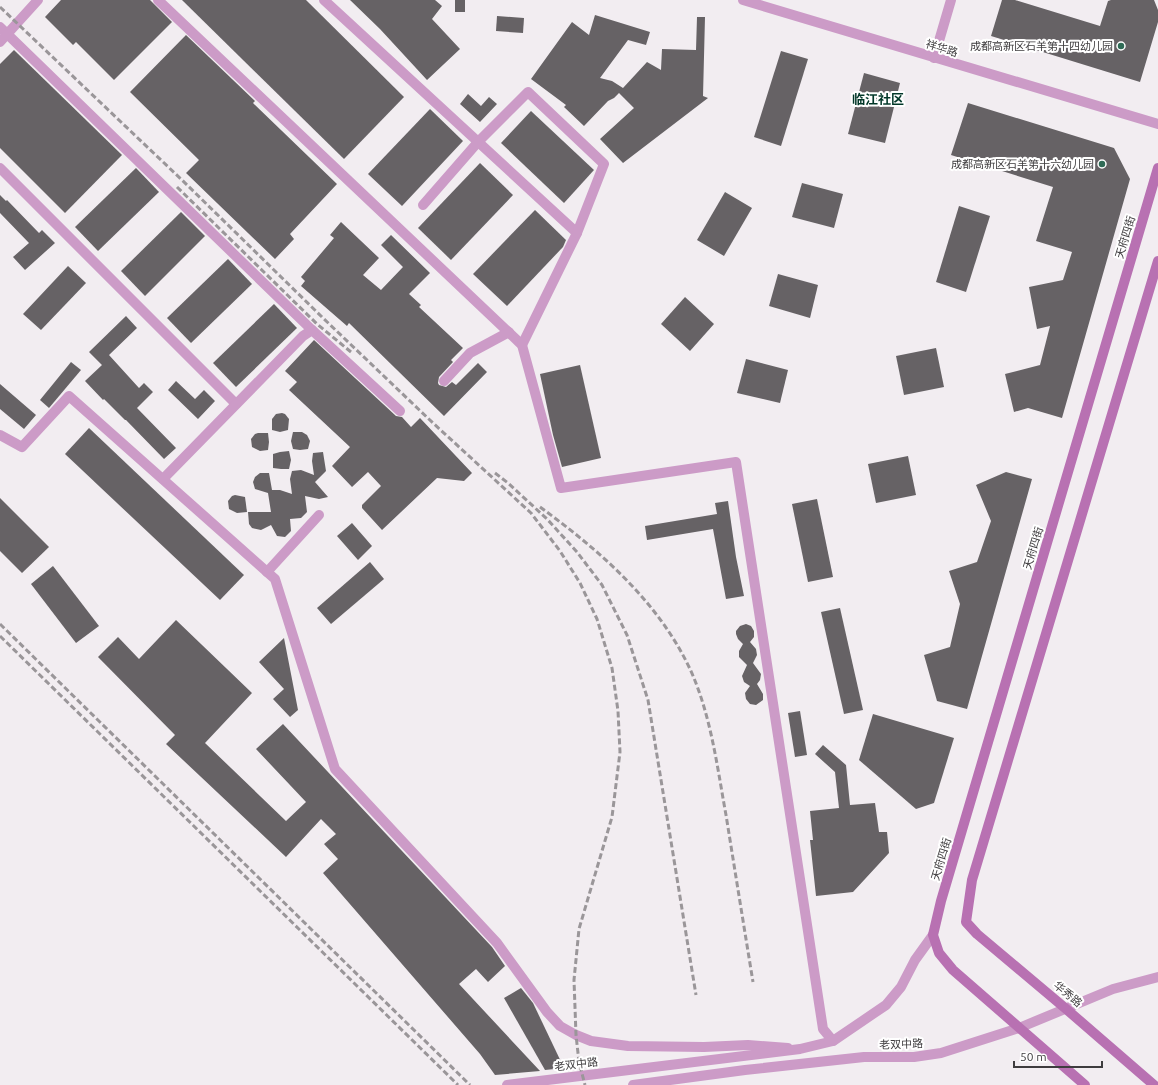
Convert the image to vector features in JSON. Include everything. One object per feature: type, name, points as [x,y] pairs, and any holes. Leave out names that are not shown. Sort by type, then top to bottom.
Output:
[{"type":"main road","name":"天府四街","points":[[934,935],[941,901],[1158,168]]},
{"type":"main road","name":"华秀路","points":[[1154,1085],[1066,1008],[977,934],[966,922],[972,880],[1158,261]]},
{"type":"main road","points":[[934,935],[939,953],[953,970],[1085,1085]]},
{"type":"street","points":[[0,42],[38,0]]},
{"type":"street","points":[[158,0],[522,345],[561,488],[736,462],[823,1029],[833,1041]]},
{"type":"street","points":[[324,0],[577,234]]},
{"type":"street","name":"祥华路","points":[[743,0],[1158,124]]},
{"type":"street","points":[[934,58],[951,0]]},
{"type":"street","points":[[0,27],[312,330],[400,411]]},
{"type":"street","points":[[423,205],[478,142],[528,92],[604,164],[577,234],[522,345]]},
{"type":"street","points":[[0,168],[236,404]]},
{"type":"street","points":[[163,479],[303,336],[312,330]]},
{"type":"street","points":[[444,381],[470,353],[509,332]]},
{"type":"street","points":[[0,435],[22,447],[70,396],[275,579],[336,769],[497,943],[547,1012],[560,1026],[591,1041],[628,1046],[704,1047],[748,1045],[800,1049]]},
{"type":"street","points":[[267,572],[319,515]]},
{"type":"street","name":"老双中路","points":[[507,1085],[800,1049],[833,1041],[886,1005],[901,987],[915,960],[934,935]]},
{"type":"street","name":"老双中路","points":[[633,1085],[848,1058],[914,1057],[934,1054],[1020,1028],[1113,989],[1158,977]]},
{"type":"building","points":[[61,0],[150,0],[172,22],[114,80],[76,42],[73,45],[45,17]]},
{"type":"building","points":[[182,0],[306,0],[404,97],[344,159]]},
{"type":"building","points":[[350,0],[435,0],[442,6],[432,19],[460,49],[427,80],[380,29]]},
{"type":"building","points":[[455,0],[465,0],[465,12],[455,12]]},
{"type":"building","points":[[1002,0],[1015,0],[1100,26],[1108,1],[1154,0],[1158,10],[1158,22],[1140,82],[991,36]]},
{"type":"building","points":[[595,15],[650,32],[646,45],[628,40],[600,78],[612,81],[623,88],[647,62],[661,70],[662,49],[696,50],[697,17],[705,17],[703,96],[708,98],[623,163],[600,139],[634,108],[619,93],[608,101],[584,126],[564,107],[566,105],[531,79],[572,22],[589,35]]},
{"type":"building","points":[[497,16],[524,18],[523,33],[496,31]]},
{"type":"building","points":[[186,35],[255,101],[253,103],[337,184],[290,234],[294,239],[275,259],[186,173],[199,160],[130,92]]},
{"type":"building","points":[[14,50],[122,155],[65,213],[0,148],[0,64]]},
{"type":"building","points":[[781,51],[808,59],[781,146],[754,137]]},
{"type":"building","points":[[864,73],[900,83],[885,143],[848,134]]},
{"type":"building","points":[[468,94],[481,106],[489,97],[497,104],[480,122],[460,104]]},
{"type":"building","points":[[968,103],[1114,148],[1130,179],[1062,418],[1028,408],[1014,412],[1005,374],[1040,365],[1050,326],[1037,329],[1029,287],[1063,280],[1072,252],[1036,241],[1053,187],[951,155]]},
{"type":"building","points":[[430,109],[463,141],[402,206],[368,174]]},
{"type":"building","points":[[531,111],[594,170],[564,203],[501,143]]},
{"type":"building","points":[[480,163],[513,195],[451,260],[418,228]]},
{"type":"building","points":[[136,168],[159,192],[98,251],[75,227]]},
{"type":"building","points":[[802,183],[843,194],[834,228],[792,217]]},
{"type":"building","points":[[725,192],[752,208],[724,256],[697,240]]},
{"type":"building","points":[[0,195],[6,201],[7,200],[39,233],[42,230],[55,243],[25,270],[13,257],[29,243],[0,213]]},
{"type":"building","points":[[959,206],[990,216],[966,292],[936,282]]},
{"type":"building","points":[[535,210],[566,240],[563,247],[507,306],[473,274]]},
{"type":"building","points":[[181,212],[205,236],[145,296],[121,271]]},
{"type":"building","points":[[341,222],[379,258],[363,275],[381,290],[403,267],[381,245],[391,235],[430,273],[409,294],[421,305],[419,307],[463,348],[451,360],[453,362],[439,377],[439,385],[446,387],[452,382],[456,385],[478,363],[487,372],[444,416],[349,323],[347,326],[301,286],[305,281],[301,277],[334,238],[330,235]]},
{"type":"building","points":[[228,259],[252,284],[191,343],[167,318]]},
{"type":"building","points":[[68,266],[86,283],[41,330],[23,314]]},
{"type":"building","points":[[778,274],[818,285],[810,318],[769,306]]},
{"type":"building","points":[[685,297],[714,324],[690,351],[661,324]]},
{"type":"building","points":[[274,304],[297,328],[236,387],[213,363]]},
{"type":"building","points":[[126,316],[137,328],[109,355],[139,388],[144,383],[153,392],[137,408],[176,448],[164,459],[85,381],[102,365],[89,352]]},
{"type":"building","points":[[314,340],[396,416],[402,417],[411,427],[420,418],[472,473],[464,481],[437,478],[382,530],[362,508],[362,505],[381,486],[368,472],[352,487],[332,466],[350,447],[289,390],[297,382],[285,371]]},
{"type":"building","points":[[936,348],[944,387],[904,395],[896,356]]},
{"type":"building","points":[[746,359],[788,370],[780,403],[737,393]]},
{"type":"building","points":[[71,362],[81,370],[49,408],[40,400]]},
{"type":"building","points":[[580,365],[601,458],[562,467],[553,435],[540,374]]},
{"type":"building","points":[[176,381],[195,399],[204,390],[215,401],[198,419],[168,390]]},
{"type":"building","points":[[0,384],[36,415],[24,429],[0,409]]},
{"type":"building","points":[[282,413],[289,419],[288,430],[280,432],[272,430],[272,419],[276,414]]},
{"type":"building","points":[[89,428],[244,575],[220,600],[65,454]]},
{"type":"building","points":[[293,432],[302,432],[307,435],[310,441],[308,449],[293,449],[291,441]]},
{"type":"building","points":[[258,433],[268,433],[268,450],[260,451],[252,447],[251,439]]},
{"type":"building","points":[[289,451],[291,460],[289,469],[273,468],[273,454]]},
{"type":"building","points":[[323,452],[326,471],[315,482],[328,497],[319,499],[305,496],[307,512],[301,518],[290,519],[291,531],[285,537],[277,536],[271,525],[261,530],[252,528],[249,524],[248,512],[271,512],[268,493],[255,489],[253,482],[255,477],[260,473],[269,473],[272,490],[280,490],[292,494],[290,479],[292,471],[301,470],[314,475],[312,461],[313,453]]},
{"type":"building","points":[[908,456],[916,495],[876,503],[868,464]]},
{"type":"building","points":[[1006,472],[1032,479],[967,709],[937,701],[924,655],[950,647],[960,604],[949,571],[977,562],[991,521],[976,485]]},
{"type":"building","points":[[235,495],[245,497],[247,512],[237,513],[229,509],[228,501]]},
{"type":"building","points":[[0,498],[49,547],[22,573],[0,551]]},
{"type":"building","points":[[817,499],[833,577],[808,582],[792,504]]},
{"type":"building","points":[[728,501],[736,557],[744,596],[726,599],[713,529],[647,540],[645,526],[717,514],[715,503]]},
{"type":"building","points":[[352,523],[372,546],[358,560],[337,536]]},
{"type":"building","points":[[370,562],[384,579],[331,624],[317,608]]},
{"type":"building","points":[[53,566],[99,626],[76,643],[31,584]]},
{"type":"building","points":[[840,608],[863,710],[844,714],[821,612]]},
{"type":"building","points":[[176,620],[252,693],[205,743],[286,821],[306,802],[256,749],[283,724],[492,947],[505,966],[488,982],[476,969],[459,984],[540,1071],[495,1075],[480,1054],[323,873],[338,859],[324,844],[336,834],[321,819],[286,857],[166,744],[175,735],[98,657],[118,637],[139,659]]},
{"type":"building","points":[[746,624],[751,626],[754,631],[754,637],[750,642],[756,649],[757,655],[753,663],[761,674],[760,680],[757,684],[763,694],[763,700],[756,705],[750,704],[746,699],[745,693],[750,686],[744,682],[742,676],[747,665],[739,657],[739,651],[743,644],[738,639],[736,634],[736,631],[740,626]]},
{"type":"building","points":[[284,638],[298,710],[290,717],[273,699],[284,689],[259,662]]},
{"type":"building","points":[[800,711],[807,755],[795,757],[788,713]]},
{"type":"building","points":[[873,714],[954,738],[934,803],[916,809],[859,760]]},
{"type":"building","points":[[823,745],[846,765],[850,805],[875,803],[879,832],[887,832],[889,853],[853,892],[816,896],[810,840],[813,840],[810,811],[839,808],[835,772],[815,754]]},
{"type":"building","points":[[521,988],[533,1003],[564,1068],[545,1070],[504,998]]},
{"type":"railway","points":[[0,7],[182,180],[433,423],[531,513],[560,551],[580,583],[597,619],[612,668],[618,711],[620,752],[612,817],[579,929],[574,980],[576,1035],[579,1062],[585,1085]]},
{"type":"railway","points":[[177,187],[317,324],[351,352]]},
{"type":"railway","points":[[495,473],[547,519],[577,552],[602,585],[627,635],[648,700],[696,995]]},
{"type":"railway","points":[[540,507],[605,559],[644,599],[677,644],[690,669],[703,704],[716,759],[753,982]]},
{"type":"railway","points":[[0,624],[470,1085]]},
{"type":"railway","points":[[0,636],[458,1085]]},
{"type":"place","name":"成都高新区石羊第十四幼儿园","points":[[1121,46]]},
{"type":"place","name":"成都高新区石羊第十六幼儿园","points":[[1102,164]]},
{"type":"district","name":"临江社区","points":[[878,99]]}]
